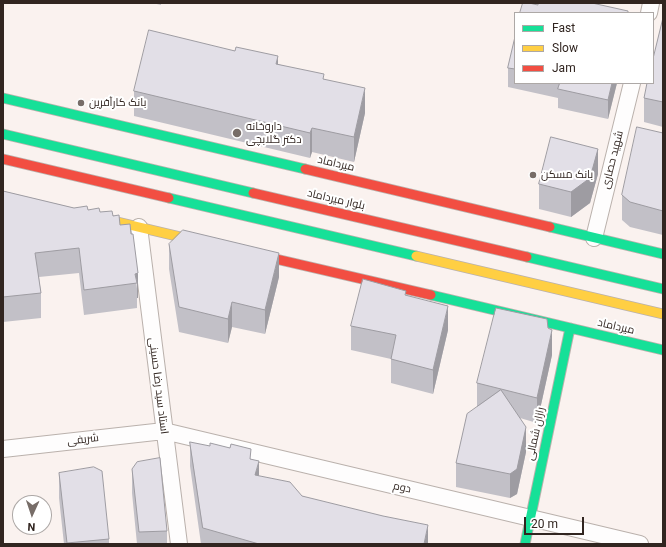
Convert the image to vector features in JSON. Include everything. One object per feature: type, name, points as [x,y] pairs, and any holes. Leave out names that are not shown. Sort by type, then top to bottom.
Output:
[{"type":"main road","name":"میرداماد","points":[[3,98],[663,254]]},
{"type":"main road","name":"بلوار میرداماد","points":[[3,134],[663,290]]},
{"type":"main road","points":[[3,159],[663,314]]},
{"type":"main road","points":[[86,215],[216,246]]},
{"type":"main road","name":"میرداماد","points":[[239,251],[663,350]]},
{"type":"main road","name":"رازان شمالی","points":[[525,544],[570,328]]},
{"type":"street","name":"شهید حصاری","points":[[594,238],[632,84]]},
{"type":"street","name":"استاد سید رضا حسینی","points":[[139,228],[179,544]]},
{"type":"street","name":"شریفی","points":[[3,449],[164,431]]},
{"type":"street","name":"دوم","points":[[164,431],[640,544]]},
{"type":"building","points":[[523,3],[538,5],[538,3],[592,3],[628,11],[628,12],[520,12]]},
{"type":"building","points":[[663,18],[663,102],[644,98],[647,84],[654,84],[654,55]]},
{"type":"building","points":[[149,30],[235,51],[236,47],[278,56],[276,64],[324,74],[323,79],[365,88],[354,137],[312,128],[310,133],[134,91]]},
{"type":"building","points":[[514,41],[514,69],[508,68]]},
{"type":"building","points":[[560,84],[612,84],[608,100],[558,89]]},
{"type":"building","points":[[637,127],[663,133],[663,211],[630,202],[622,195]]},
{"type":"building","points":[[551,137],[598,149],[590,178],[571,192],[539,184]]},
{"type":"building","points":[[3,191],[74,208],[87,206],[88,210],[99,208],[100,212],[112,211],[113,216],[119,215],[120,225],[130,224],[131,234],[133,234],[138,273],[135,274],[137,283],[84,290],[79,248],[35,253],[41,293],[3,297]]},
{"type":"building","points":[[183,230],[279,253],[265,310],[232,302],[228,319],[179,307],[169,244]]},
{"type":"building","points":[[363,279],[406,291],[405,295],[448,306],[433,370],[391,359],[396,335],[351,326]]},
{"type":"building","points":[[496,308],[547,319],[548,328],[552,330],[537,398],[477,383]]},
{"type":"building","points":[[501,390],[526,427],[517,469],[510,474],[456,463],[467,414]]},
{"type":"building","points":[[190,442],[210,446],[210,443],[230,448],[231,444],[251,449],[250,459],[259,461],[255,475],[290,482],[302,496],[383,516],[428,525],[424,544],[259,544],[203,528]]},
{"type":"building","points":[[160,458],[167,531],[139,532],[132,469],[137,462]]},
{"type":"building","points":[[94,467],[102,471],[109,539],[67,543],[59,473]]},
{"type":"traffic: fast","points":[[3,98],[305,169]]},
{"type":"traffic: fast","points":[[3,134],[253,193]]},
{"type":"traffic: fast","points":[[169,198],[416,256]]},
{"type":"traffic: fast","points":[[550,227],[663,254]]},
{"type":"traffic: fast","points":[[527,257],[663,289]]},
{"type":"traffic: fast","points":[[431,295],[663,350]]},
{"type":"traffic: fast","points":[[525,544],[570,328]]},
{"type":"traffic: slow","points":[[92,216],[206,243]]},
{"type":"traffic: slow","points":[[416,256],[663,314]]},
{"type":"traffic: jam","points":[[3,159],[169,198]]},
{"type":"traffic: jam","points":[[305,169],[550,227]]},
{"type":"traffic: jam","points":[[253,193],[527,257]]},
{"type":"traffic: jam","points":[[250,253],[431,295]]},
{"type":"place","name":"بانک کارآفرین","points":[[81,103]]},
{"type":"place","name":"داروخانه دکتر گلابچی","points":[[237,133]]},
{"type":"place","name":"بانک مسکن","points":[[533,175]]}]
